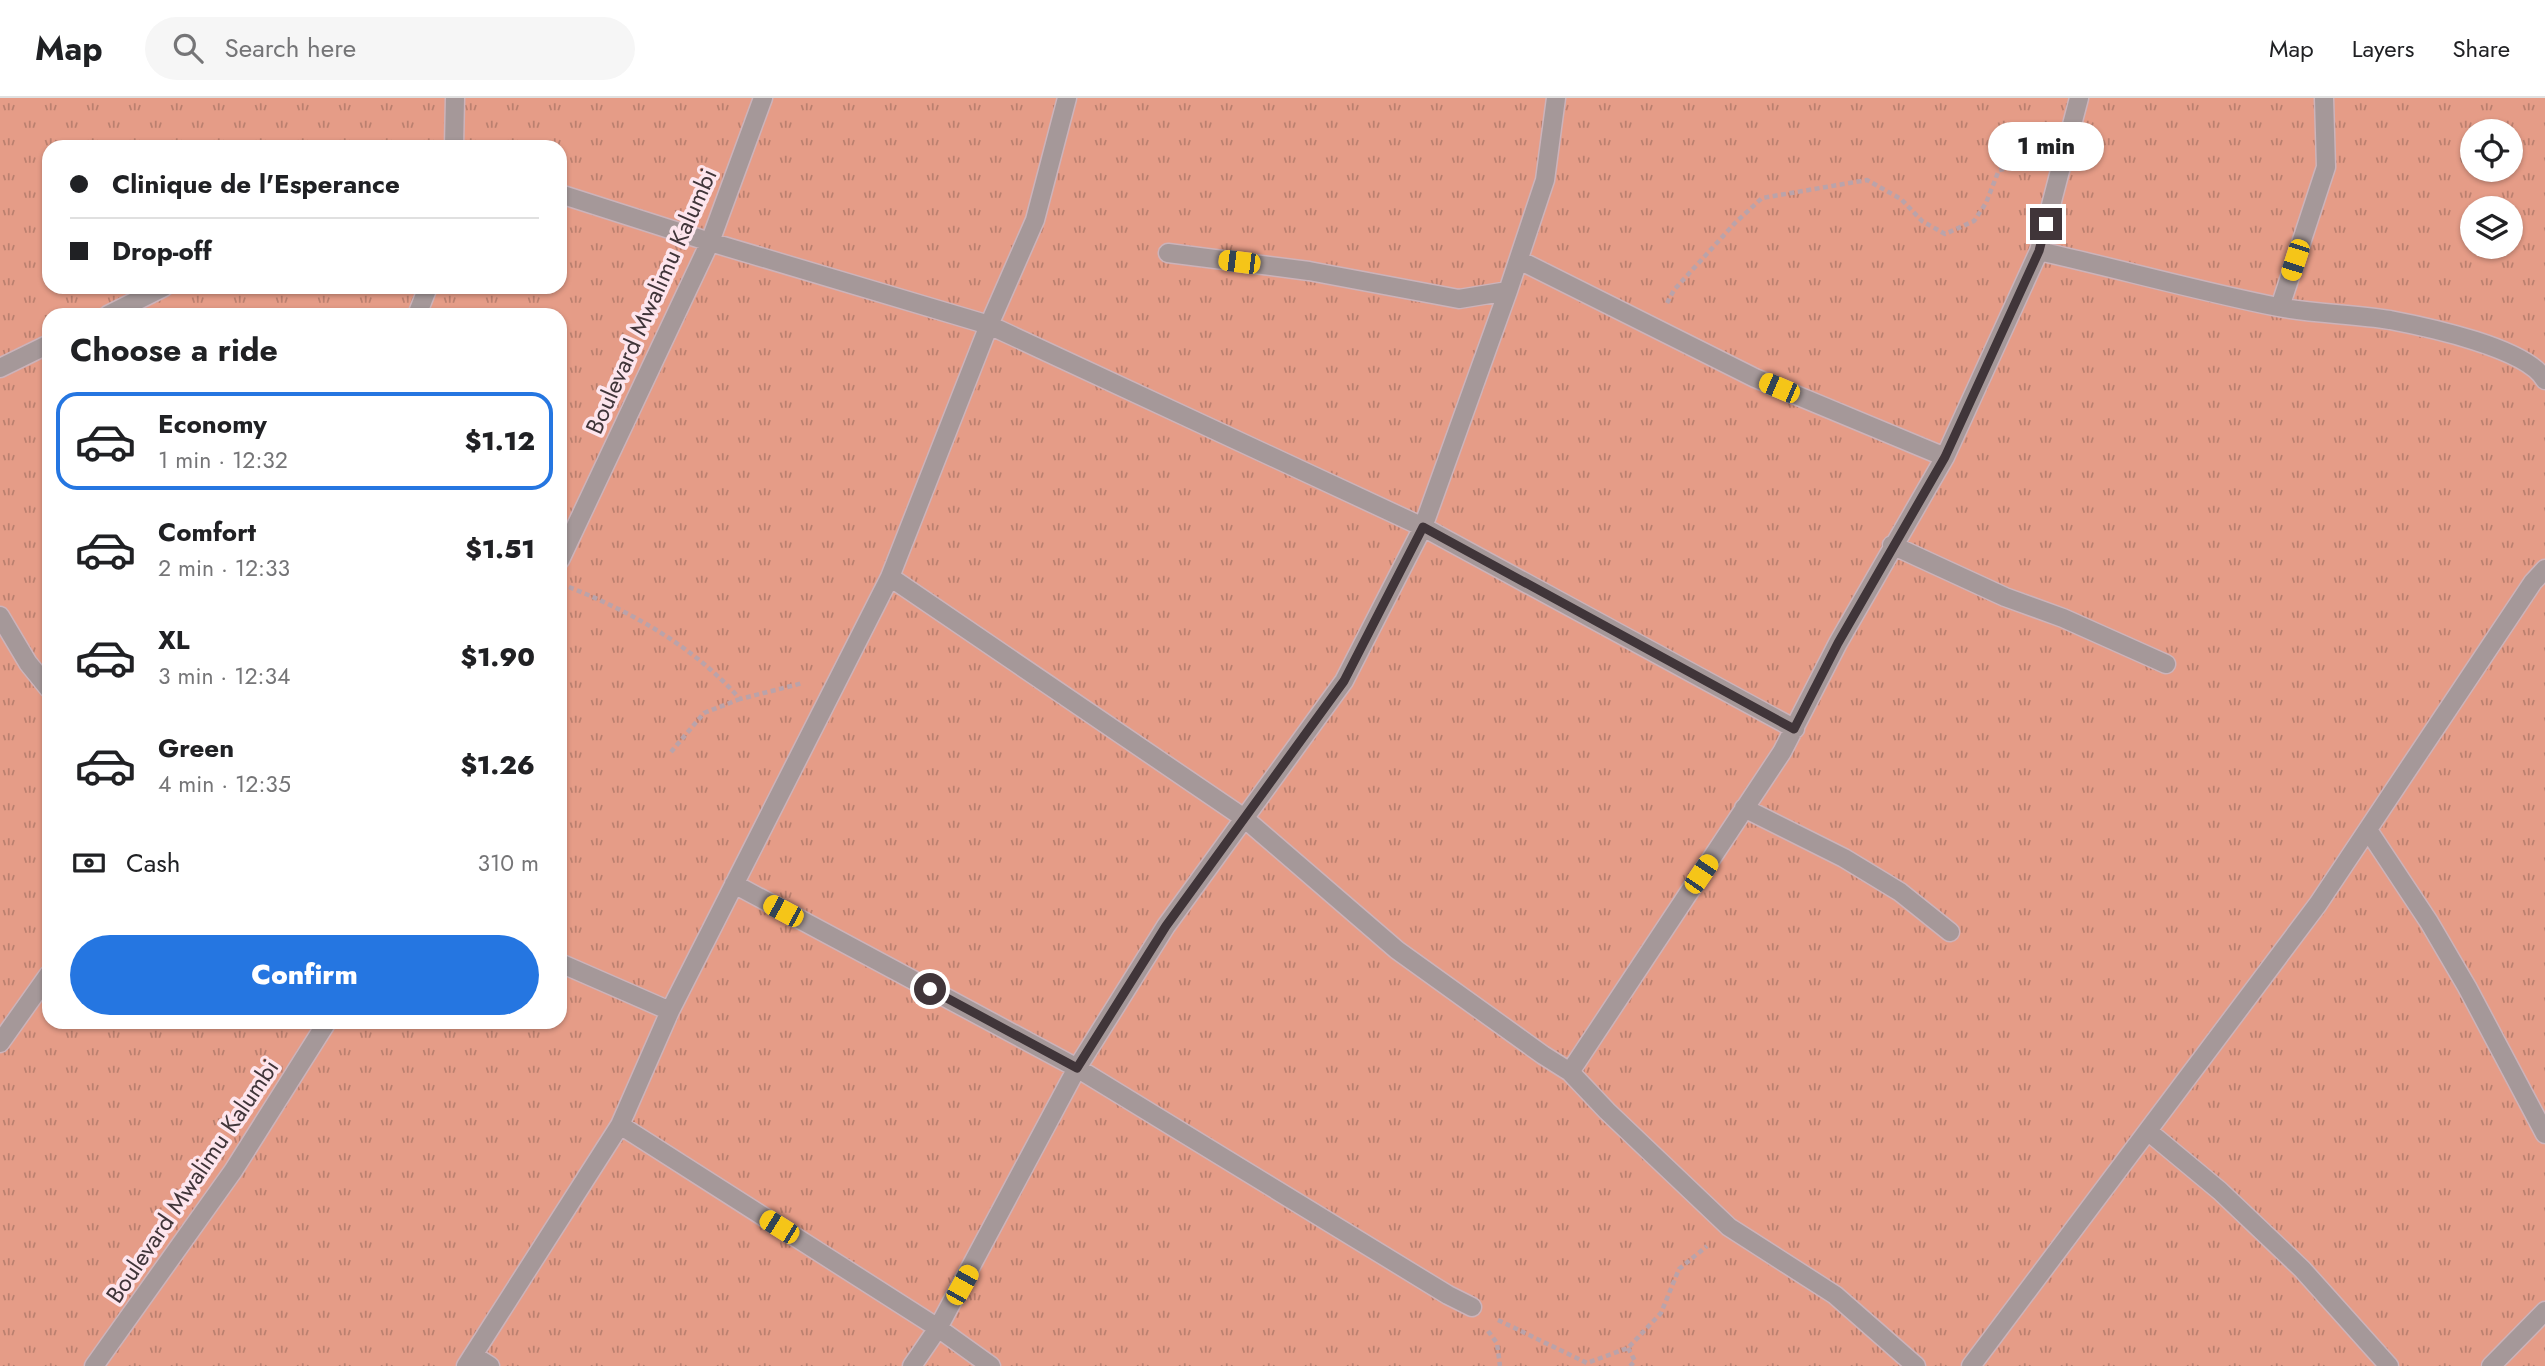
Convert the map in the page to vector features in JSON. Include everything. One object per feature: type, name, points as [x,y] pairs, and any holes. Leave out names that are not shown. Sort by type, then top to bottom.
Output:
[{"type":"street","points":[[454,140],[455,98]]},
{"type":"street","name":"Boulevard Mwalimu Kalumbi","points":[[567,545],[710,242],[763,98]]},
{"type":"street","points":[[490,1366],[470,1361],[620,1125],[670,1011],[890,577],[989,324],[1035,220],[1067,98]]},
{"type":"street","points":[[912,1366],[938,1328],[1077,1068],[1166,926],[1344,681],[1423,527],[1508,292],[1545,180],[1556,98]]},
{"type":"street","points":[[1570,1072],[1782,752],[1892,545],[1945,457],[2039,251],[2079,98]]},
{"type":"street","points":[[2280,307],[2326,167],[2324,98]]},
{"type":"street","points":[[567,196],[710,242],[989,324],[1423,527],[1794,729]]},
{"type":"street","points":[[2039,251],[2280,307],[2389,320],[2448,334],[2508,352],[2539,369],[2545,380]]},
{"type":"street","points":[[1168,253],[1309,271],[1459,299],[1508,292]]},
{"type":"street","points":[[1519,260],[1755,378],[1945,457]]},
{"type":"street","points":[[122,308],[150,294]]},
{"type":"street","points":[[0,368],[42,347]]},
{"type":"street","points":[[1892,545],[2005,597],[2063,618],[2166,664]]},
{"type":"street","points":[[1971,1366],[2318,904],[2533,582],[2545,569]]},
{"type":"street","points":[[890,577],[1244,818],[1397,950],[1570,1072],[1729,1227],[1835,1294],[1916,1366]]},
{"type":"street","points":[[0,616],[28,663],[42,680]]},
{"type":"street","points":[[1744,808],[1844,858],[1899,891],[1950,932]]},
{"type":"street","points":[[2368,830],[2461,976],[2545,1134]]},
{"type":"street","points":[[734,884],[1077,1068],[1472,1307]]},
{"type":"street","points":[[567,966],[670,1011]]},
{"type":"street","points":[[0,1043],[42,984]]},
{"type":"street","name":"Boulevard Mwalimu Kalumbi","points":[[94,1366],[233,1171],[323,1029]]},
{"type":"street","points":[[620,1125],[938,1328],[991,1366]]},
{"type":"street","points":[[2149,1132],[2220,1191],[2302,1269],[2389,1366]]},
{"type":"street","points":[[2491,1366],[2545,1311]]},
{"type":"path","points":[[1656,328],[1674,289],[1762,198],[1867,180],[1902,199],[1922,221],[1945,234],[1974,222],[1986,203],[1999,170],[2047,162],[2060,172]]},
{"type":"path","points":[[567,586],[602,600],[664,633],[719,676],[740,699]]},
{"type":"path","points":[[671,752],[704,713],[740,699],[841,673]]},
{"type":"path","points":[[1472,1307],[1587,1363],[1628,1348],[1661,1313],[1679,1269],[1729,1227]]},
{"type":"path","points":[[1472,1307],[1497,1343],[1500,1366]]},
{"type":"path","points":[[1628,1348],[1635,1361],[1630,1366]]},
{"type":"green space","points":[[0,98],[2545,98],[2545,1366],[0,1366]]},
{"type":"route","points":[[930,989],[1077,1068],[1166,926],[1344,681],[1423,527],[1794,729],[1892,545],[1945,457],[2039,251],[2046,224]]}]
